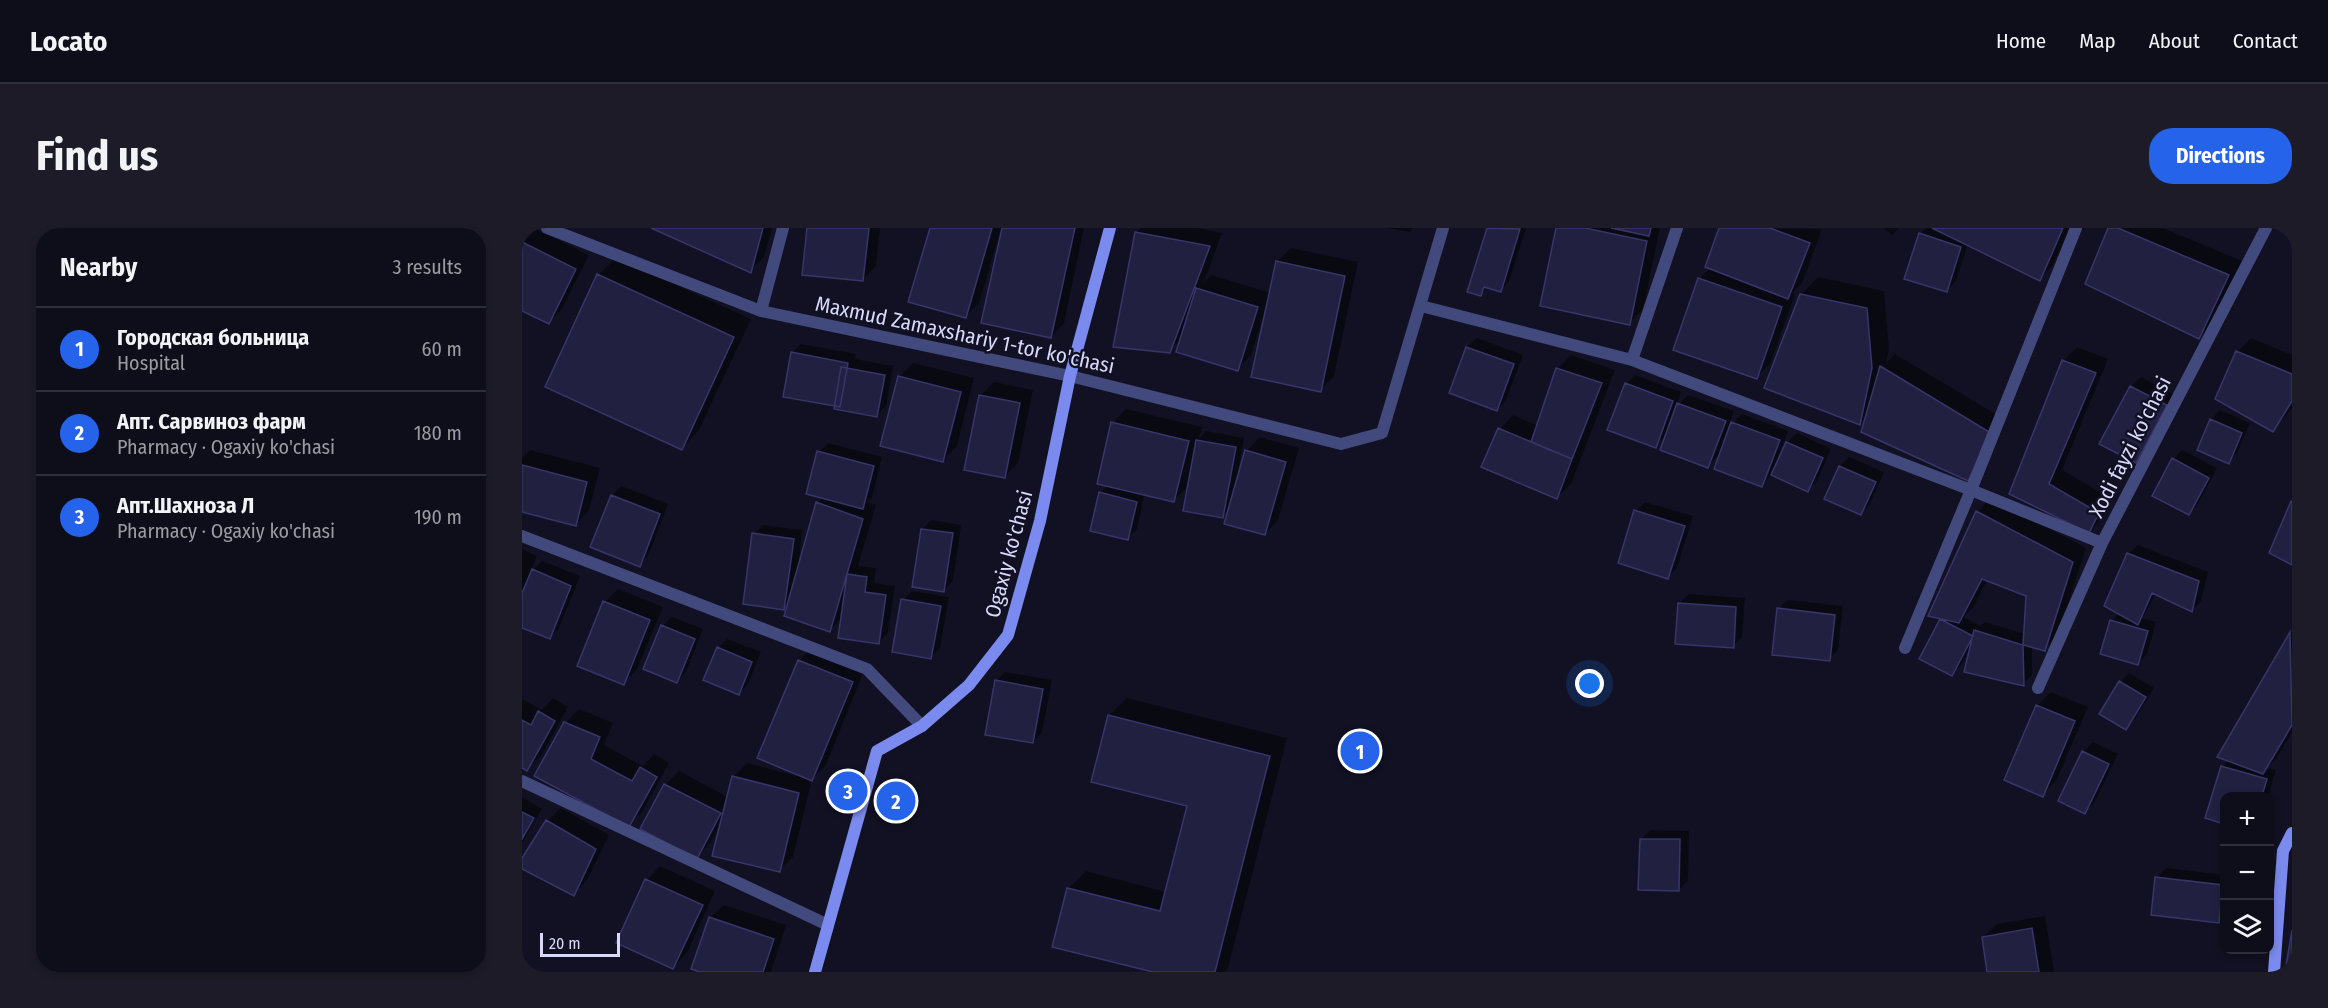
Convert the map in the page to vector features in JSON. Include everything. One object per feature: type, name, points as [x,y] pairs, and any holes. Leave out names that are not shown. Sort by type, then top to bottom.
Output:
[{"type":"street","name":"Maxmud Zamaxshariy 1-tor ko'chasi","points":[[547,228],[761,311],[1070,376],[1341,444],[1382,433],[1421,306]]},
{"type":"street","points":[[761,311],[783,228]]},
{"type":"street","name":"Ogaxiy ko'chasi","points":[[814,972],[877,751],[922,726],[969,685],[1008,635],[1040,521],[1070,376],[1110,228]]},
{"type":"street","points":[[1443,228],[1421,306],[1632,360],[1971,490],[2102,543]]},
{"type":"street","points":[[1632,360],[1677,228]]},
{"type":"street","points":[[1905,648],[2076,228]]},
{"type":"street","name":"Xodi fayzi ko'chasi","points":[[2038,688],[2102,543],[2266,228]]},
{"type":"street","points":[[522,536],[867,669],[922,726]]},
{"type":"street","points":[[522,781],[828,925]]},
{"type":"street","points":[[2274,972],[2283,851],[2292,833]]},
{"type":"building","points":[[651,228],[763,228],[751,273]]},
{"type":"building","points":[[807,228],[869,228],[863,281],[802,275]]},
{"type":"building","points":[[930,228],[992,228],[966,318],[908,302]]},
{"type":"building","points":[[1002,228],[1075,228],[1051,338],[981,323]]},
{"type":"building","points":[[1487,228],[1520,229],[1501,292],[1484,287],[1481,296],[1467,292]]},
{"type":"building","points":[[1556,228],[1585,228],[1647,241],[1630,325],[1540,306]]},
{"type":"building","points":[[1611,228],[1651,228],[1649,236]]},
{"type":"building","points":[[1719,228],[1770,228],[1810,243],[1788,299],[1705,267]]},
{"type":"building","points":[[1932,228],[2063,228],[2040,281]]},
{"type":"building","points":[[2108,228],[2118,228],[2229,275],[2199,339],[2085,284]]},
{"type":"building","points":[[1135,232],[1210,246],[1170,353],[1113,347]]},
{"type":"building","points":[[1919,233],[1961,247],[1947,292],[1904,279]]},
{"type":"building","points":[[522,242],[576,269],[549,324],[522,311]]},
{"type":"building","points":[[1276,261],[1345,276],[1321,392],[1251,377]]},
{"type":"building","points":[[597,274],[734,337],[682,450],[545,387]]},
{"type":"building","points":[[1698,278],[1782,307],[1757,379],[1673,350]]},
{"type":"building","points":[[1196,288],[1258,307],[1238,371],[1176,352]]},
{"type":"building","points":[[1800,294],[1867,308],[1872,368],[1860,425],[1764,388]]},
{"type":"building","points":[[1466,347],[1514,364],[1497,411],[1449,393]]},
{"type":"building","points":[[2236,351],[2292,374],[2292,401],[2273,432],[2215,399]]},
{"type":"building","points":[[791,352],[848,363],[840,407],[783,397]]},
{"type":"building","points":[[2062,360],[2096,373],[2049,484],[2099,513],[2089,533],[2009,494]]},
{"type":"building","points":[[1880,366],[1991,433],[1968,481],[1861,432]]},
{"type":"building","points":[[841,367],[885,375],[877,417],[834,409]]},
{"type":"building","points":[[1556,368],[1602,383],[1572,459],[1531,442]]},
{"type":"building","points":[[898,376],[961,392],[943,462],[880,446]]},
{"type":"building","points":[[1625,383],[1673,401],[1656,448],[1607,430]]},
{"type":"building","points":[[2130,386],[2167,405],[2136,463],[2099,444]]},
{"type":"building","points":[[979,395],[1020,403],[1005,478],[964,470]]},
{"type":"building","points":[[1677,403],[1726,421],[1708,468],[1660,450]]},
{"type":"building","points":[[2210,419],[2242,433],[2229,464],[2197,450]]},
{"type":"building","points":[[1111,422],[1189,441],[1174,502],[1097,484]]},
{"type":"building","points":[[1731,422],[1780,440],[1762,487],[1714,469]]},
{"type":"building","points":[[1498,428],[1572,459],[1557,499],[1481,467]]},
{"type":"building","points":[[1196,440],[1236,447],[1223,518],[1183,511]]},
{"type":"building","points":[[1786,442],[1823,458],[1808,492],[1771,475]]},
{"type":"building","points":[[1245,450],[1286,462],[1265,535],[1224,524]]},
{"type":"building","points":[[817,451],[874,466],[863,509],[806,494]]},
{"type":"building","points":[[2172,458],[2209,478],[2189,515],[2152,496]]},
{"type":"building","points":[[522,465],[587,482],[576,526],[522,512]]},
{"type":"building","points":[[1839,466],[1876,482],[1861,515],[1824,499]]},
{"type":"building","points":[[1099,492],[1137,502],[1128,540],[1090,531]]},
{"type":"building","points":[[611,495],[660,514],[640,567],[590,547]]},
{"type":"building","points":[[2292,501],[2292,565],[2269,553]]},
{"type":"building","points":[[816,502],[863,519],[830,632],[784,616]]},
{"type":"building","points":[[1634,510],[1685,526],[1668,579],[1618,563]]},
{"type":"building","points":[[1976,511],[2073,562],[2045,651],[2023,645],[2026,596],[1982,579],[1959,623],[1928,616]]},
{"type":"building","points":[[921,529],[953,533],[944,592],[912,587]]},
{"type":"building","points":[[752,533],[794,539],[784,610],[743,604]]},
{"type":"building","points":[[2127,553],[2199,581],[2192,612],[2152,593],[2138,625],[2104,606]]},
{"type":"building","points":[[532,569],[571,586],[550,639],[522,628],[522,593]]},
{"type":"building","points":[[847,574],[867,577],[865,592],[886,595],[879,644],[838,638]]},
{"type":"building","points":[[901,599],[941,606],[931,659],[892,652]]},
{"type":"building","points":[[603,601],[650,620],[624,685],[577,666]]},
{"type":"building","points":[[1678,603],[1736,607],[1734,648],[1675,644]]},
{"type":"building","points":[[1777,608],[1835,615],[1830,661],[1772,655]]},
{"type":"building","points":[[1940,619],[1973,636],[1952,676],[1919,659]]},
{"type":"building","points":[[2110,620],[2148,631],[2138,665],[2100,654]]},
{"type":"building","points":[[661,625],[695,639],[677,683],[643,669]]},
{"type":"building","points":[[1974,630],[2023,645],[2024,686],[1964,672]]},
{"type":"building","points":[[2290,632],[2292,725],[2263,774],[2217,757]]},
{"type":"building","points":[[717,647],[752,662],[739,695],[703,680]]},
{"type":"building","points":[[798,660],[853,682],[812,781],[757,758]]},
{"type":"building","points":[[995,680],[1043,689],[1033,743],[985,735]]},
{"type":"building","points":[[2119,681],[2146,697],[2126,730],[2099,714]]},
{"type":"building","points":[[2036,705],[2075,721],[2043,797],[2004,780]]},
{"type":"building","points":[[538,711],[555,721],[527,771],[522,768],[522,720],[531,725]]},
{"type":"building","points":[[1108,715],[1270,756],[1215,972],[1153,972],[1052,947],[1067,888],[1160,911],[1187,806],[1091,782]]},
{"type":"building","points":[[564,722],[600,737],[591,759],[632,781],[640,767],[657,777],[629,827],[534,776]]},
{"type":"building","points":[[2082,751],[2109,764],[2085,814],[2058,801]]},
{"type":"building","points":[[2221,766],[2267,779],[2263,792],[2220,792],[2220,823],[2205,818]]},
{"type":"building","points":[[732,776],[799,793],[780,872],[712,856]]},
{"type":"building","points":[[664,784],[721,813],[697,859],[640,829]]},
{"type":"building","points":[[522,812],[534,818],[522,839]]},
{"type":"building","points":[[546,820],[596,849],[574,896],[522,869],[522,858]]},
{"type":"building","points":[[1640,839],[1680,839],[1679,891],[1638,890]]},
{"type":"building","points":[[2155,877],[2220,885],[2219,923],[2151,915]]},
{"type":"building","points":[[645,879],[703,905],[673,969],[616,943]]},
{"type":"building","points":[[709,917],[774,939],[763,972],[700,972],[691,969]]},
{"type":"building","points":[[2032,928],[2039,972],[1987,972],[1982,937]]},
{"type":"building","points":[[2292,930],[2292,972],[2285,972]]},
{"type":"place","name":"Городская больница","points":[[1360,751]]},
{"type":"place","name":"Апт.Шахноза Л","points":[[848,791]]},
{"type":"place","name":"Апт. Сарвиноз фарм","points":[[896,801]]}]
